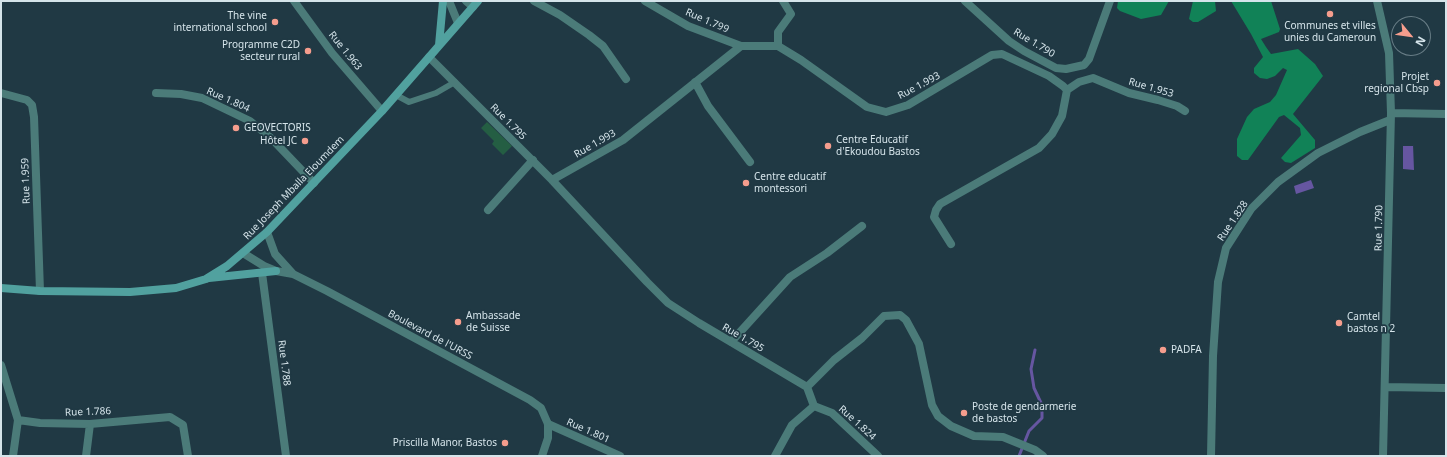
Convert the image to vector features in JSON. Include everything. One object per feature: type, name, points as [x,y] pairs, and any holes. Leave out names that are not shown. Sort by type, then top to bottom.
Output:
[{"type":"main road","points":[[439,46],[443,1]]},
{"type":"main road","name":"Rue Joseph Mballa Eloumdem","points":[[1,288],[40,291],[130,292],[176,288],[206,279],[243,253],[267,232],[396,96],[458,23],[472,3]]},
{"type":"main road","points":[[206,279],[276,271]]},
{"type":"street","name":"Rue 1.963","points":[[294,1],[332,53],[382,111]]},
{"type":"street","points":[[449,1],[458,23]]},
{"type":"street","points":[[534,1],[560,15],[603,46],[626,78]]},
{"type":"street","name":"Rue 1.799","points":[[645,1],[688,26],[741,46]]},
{"type":"street","points":[[741,46],[778,46],[778,32],[790,14],[783,1]]},
{"type":"street","name":"Rue 1.790","points":[[965,1],[1009,41],[1056,68],[1066,69],[1084,65],[1089,59],[1110,1]]},
{"type":"street","name":"Rue 1.790","points":[[1377,1],[1389,53],[1391,117],[1386,387],[1383,456]]},
{"type":"street","points":[[951,244],[934,217],[940,204],[1039,148],[1048,140],[1062,116],[1067,90],[1049,76],[1002,54],[1009,41]]},
{"type":"street","name":"Rue 1.993","points":[[552,180],[623,140],[741,46]]},
{"type":"street","name":"Rue 1.993","points":[[778,46],[801,60],[866,107],[886,112],[908,105],[992,56],[1002,54]]},
{"type":"street","name":"Rue 1.795","points":[[429,57],[533,160],[668,303],[807,387]]},
{"type":"street","name":"Rue 1.953","points":[[1067,90],[1079,82],[1093,78],[1128,94],[1158,100],[1177,106],[1185,111]]},
{"type":"street","points":[[695,82],[708,106],[750,162]]},
{"type":"street","name":"Rue 1.959","points":[[1,93],[27,100],[32,105],[34,117],[40,291]]},
{"type":"street","name":"Rue 1.804","points":[[156,93],[181,94],[202,98],[250,121],[271,138],[314,183]]},
{"type":"street","points":[[1391,117],[1446,114]]},
{"type":"street","name":"Rue 1.828","points":[[1211,456],[1213,356],[1218,282],[1226,248],[1251,209],[1278,182],[1318,153],[1391,117]]},
{"type":"street","points":[[488,210],[533,160]]},
{"type":"street","points":[[732,342],[790,277],[827,253],[862,226]]},
{"type":"street","points":[[267,232],[275,254],[293,274]]},
{"type":"street","points":[[243,253],[254,261],[276,271],[293,274]]},
{"type":"street","name":"Rue 1.788","points":[[262,273],[286,456]]},
{"type":"street","name":"Boulevard de l'URSS","points":[[293,274],[327,290],[530,400],[541,408],[548,424]]},
{"type":"street","points":[[775,456],[792,425],[814,406],[807,387],[834,360],[862,338],[884,316],[900,315],[906,320],[919,344],[932,405],[938,416],[951,426],[974,436],[1003,437],[1035,450],[1043,456]]},
{"type":"street","points":[[1,365],[18,420],[14,456]]},
{"type":"street","points":[[1386,387],[1446,388]]},
{"type":"street","name":"Rue 1.824","points":[[814,406],[832,413],[878,456]]},
{"type":"street","name":"Rue 1.786","points":[[18,420],[40,423],[90,424],[170,416],[183,425],[188,456]]},
{"type":"street","points":[[86,456],[90,424]]},
{"type":"street","points":[[542,456],[548,438],[548,424]]},
{"type":"street","name":"Rue 1.801","points":[[548,424],[620,456]]},
{"type":"lane","points":[[396,96],[409,102],[436,93],[455,82]]},
{"type":"green space","points":[[1118,1],[1169,1],[1161,15],[1141,19],[1120,11],[1117,8]]},
{"type":"green space","points":[[1193,1],[1215,1],[1216,11],[1198,22],[1193,22],[1189,19]]},
{"type":"green space","points":[[1231,1],[1271,1],[1280,29],[1279,32],[1261,39],[1266,47],[1271,54],[1298,49],[1315,64],[1323,76],[1293,114],[1315,140],[1315,148],[1291,163],[1285,162],[1281,158],[1301,135],[1300,128],[1284,115],[1279,117],[1248,160],[1242,160],[1237,156],[1237,139],[1247,117],[1254,109],[1270,102],[1276,95],[1287,70],[1283,68],[1275,76],[1267,79],[1260,78],[1254,73],[1254,68],[1263,57]]},
{"type":"green space","points":[[487,122],[512,146],[503,155],[492,144],[494,141],[481,128]]},
{"type":"shaded area","points":[[1413,144],[1414,170],[1403,169],[1403,146],[1413,146]]},
{"type":"shaded area","points":[[1311,180],[1314,188],[1296,194],[1294,186]]},
{"type":"waterway","points":[[1019,456],[1029,431],[1042,418],[1042,405],[1034,388],[1031,369],[1035,350]]},
{"type":"place","name":"Communes et villes unies du Cameroun","points":[[1330,14]]},
{"type":"place","name":"The vine international school","points":[[275,22]]},
{"type":"place","name":"Programme C2D secteur rural","points":[[308,51]]},
{"type":"place","name":"Projet regional Cbsp","points":[[1437,83]]},
{"type":"place","name":"GEOVECTORIS","points":[[236,128]]},
{"type":"place","name":"Hôtel JC","points":[[305,141]]},
{"type":"place","name":"Centre Educatif d'Ekoudou Bastos","points":[[828,146]]},
{"type":"place","name":"Centre educatif montessori","points":[[746,183]]},
{"type":"place","name":"Ambassade de Suisse","points":[[458,322]]},
{"type":"place","name":"Camtel bastos n 2","points":[[1339,323]]},
{"type":"place","name":"PADFA","points":[[1163,350]]},
{"type":"place","name":"Poste de gendarmerie de bastos","points":[[964,413]]},
{"type":"place","name":"Priscilla Manor, Bastos","points":[[505,443]]}]
